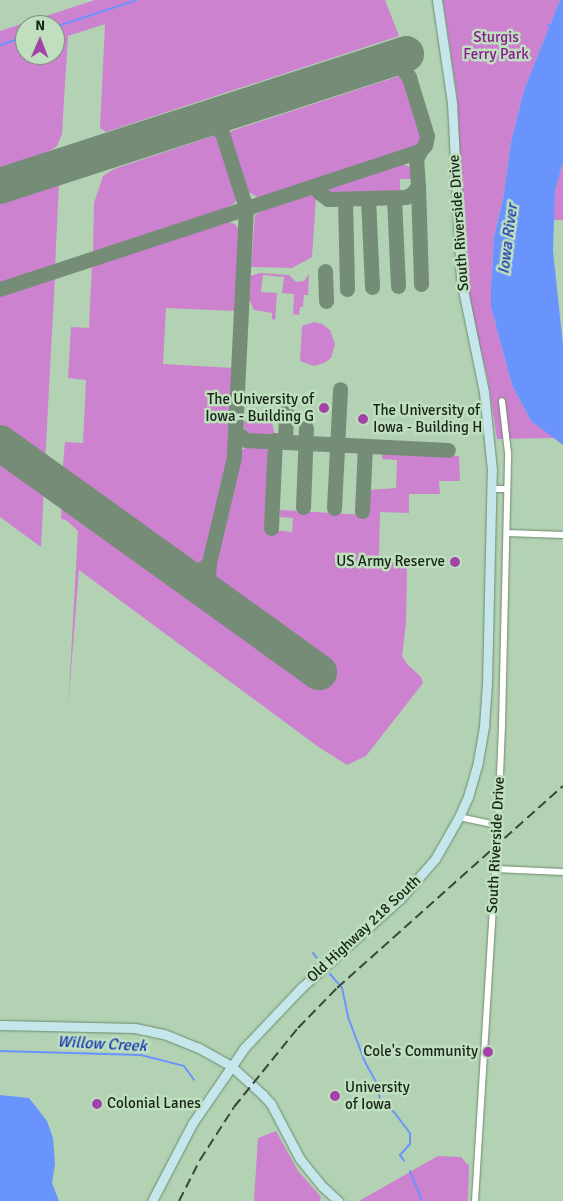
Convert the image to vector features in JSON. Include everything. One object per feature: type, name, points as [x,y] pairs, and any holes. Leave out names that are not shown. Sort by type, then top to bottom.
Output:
[{"type":"main road","name":"South Riverside Drive","points":[[437,0],[452,103],[461,280],[484,392],[490,436],[491,489]]},
{"type":"main road","name":"Old Highway 218 South","points":[[152,1201],[159,1184],[192,1124],[231,1066],[265,1025],[301,988],[413,886],[435,859],[459,817],[474,776],[484,726],[491,489]]},
{"type":"main road","points":[[0,1025],[144,1030],[180,1040],[231,1066],[271,1104],[300,1159],[335,1200]]},
{"type":"street","name":"South Riverside Drive","points":[[475,1201],[498,824],[508,438],[502,401]]},
{"type":"street","points":[[491,489],[507,489]]},
{"type":"street","points":[[507,533],[563,535]]},
{"type":"street","points":[[459,817],[498,824]]},
{"type":"street","points":[[495,869],[563,872]]},
{"type":"green space","points":[[95,0],[385,0],[399,36],[106,132],[100,128],[105,24],[68,36],[62,134],[57,146],[45,154],[0,169],[0,31],[15,26],[15,65],[65,65],[65,15],[49,15]]},
{"type":"green space","name":"Sturgis Ferry Park","points":[[443,0],[560,0],[524,90],[511,142],[503,199],[494,237],[491,288],[491,307],[512,385],[531,421],[555,438],[497,439],[488,380],[474,321],[466,273],[457,95]]},
{"type":"green space","points":[[402,75],[406,81],[421,131],[421,138],[416,147],[278,194],[257,197],[249,192],[228,136],[231,131]]},
{"type":"green space","points":[[216,135],[219,137],[234,180],[237,195],[235,203],[217,213],[93,255],[94,203],[103,176],[114,169]]},
{"type":"green space","points":[[563,162],[563,220],[553,220],[555,191]]},
{"type":"green space","points":[[399,163],[410,167],[415,179],[400,179],[400,193],[331,195],[324,191],[328,187]]},
{"type":"green space","points":[[59,183],[55,267],[0,285],[0,203]]},
{"type":"green space","points":[[313,193],[316,197],[312,257],[292,268],[251,267],[255,215],[272,205]]},
{"type":"green space","points":[[228,222],[235,224],[240,231],[236,311],[166,308],[163,364],[233,368],[228,462],[204,558],[198,566],[188,567],[62,477],[65,442],[83,443],[86,380],[68,378],[71,327],[89,328],[92,264],[212,224]]},
{"type":"green space","points":[[260,273],[289,275],[296,282],[304,281],[309,274],[308,295],[304,295],[303,307],[300,307],[299,315],[293,314],[294,294],[282,293],[284,277],[263,275],[261,292],[277,293],[275,320],[272,319],[272,313],[254,310],[249,299],[250,276]]},
{"type":"green space","points":[[55,276],[45,464],[0,432],[0,294]]},
{"type":"green space","points":[[314,322],[322,324],[330,330],[335,344],[331,358],[324,363],[314,366],[300,361],[302,326]]},
{"type":"green space","points":[[250,419],[266,420],[272,423],[275,435],[251,435],[243,427],[243,422]]},
{"type":"green space","points":[[265,444],[268,452],[265,529],[292,532],[293,518],[280,517],[280,510],[367,515],[368,490],[396,488],[397,460],[382,459],[383,452],[459,456],[460,481],[439,481],[440,494],[409,494],[409,513],[380,512],[379,556],[407,569],[406,623],[402,656],[407,664],[421,677],[423,683],[366,756],[347,765],[320,748],[79,570],[68,709],[78,531],[66,520],[61,519],[62,498],[321,684],[333,670],[219,588],[216,582],[214,573],[216,562],[242,450],[250,445]]},
{"type":"green space","points":[[0,455],[44,486],[41,547],[0,517]]},
{"type":"green space","points":[[276,1131],[298,1171],[321,1197],[320,1201],[254,1201],[258,1138]]},
{"type":"green space","points":[[438,1156],[461,1157],[469,1166],[468,1201],[359,1201]]},
{"type":"water","name":"Iowa River","points":[[560,0],[563,0],[563,162],[555,191],[553,251],[563,345],[563,445],[531,421],[512,385],[491,307],[494,237],[503,199],[511,142],[524,90]]},
{"type":"water","points":[[0,1095],[29,1098],[47,1121],[53,1138],[55,1164],[52,1183],[59,1201],[0,1201]]},
{"type":"waterway","points":[[65,24],[137,0]]},
{"type":"waterway","points":[[0,45],[15,40]]},
{"type":"waterway","points":[[313,953],[317,958]]},
{"type":"waterway","points":[[330,974],[342,988],[348,1017],[365,1062],[377,1084],[380,1099],[386,1107],[394,1112],[410,1133],[410,1144],[400,1155],[404,1161]]},
{"type":"waterway","name":"Willow Creek","points":[[0,1051],[141,1055],[184,1066],[194,1080]]},
{"type":"waterway","points":[[410,1171],[422,1201]]},
{"type":"taxiway","points":[[0,289],[420,151],[425,145],[427,136],[409,77],[398,64],[390,61],[381,62]]},
{"type":"taxiway","points":[[194,123],[206,122],[214,125],[222,133],[246,208],[234,457],[209,563],[208,577],[213,590],[219,598],[263,630]]},
{"type":"taxiway","points":[[323,183],[319,192],[328,199],[406,197],[413,193],[418,186],[416,159],[420,151]]},
{"type":"taxiway","points":[[418,186],[421,284]]},
{"type":"taxiway","points":[[368,198],[372,287]]},
{"type":"taxiway","points":[[394,198],[398,286]]},
{"type":"taxiway","points":[[345,199],[347,289]]},
{"type":"taxiway","points":[[325,271],[326,301]]},
{"type":"taxiway","points":[[334,508],[340,389]]},
{"type":"taxiway","points":[[285,441],[286,411]]},
{"type":"taxiway","points":[[303,507],[306,428]]},
{"type":"taxiway","points":[[236,432],[246,440],[448,450]]},
{"type":"taxiway","points":[[271,528],[275,440]]},
{"type":"taxiway","points":[[362,511],[365,446]]},
{"type":"taxiway","points":[[138,541],[185,573],[198,572],[209,563]]},
{"type":"runway","points":[[0,186],[406,54]]},
{"type":"runway","points":[[0,443],[319,672]]},
{"type":"railway","points":[[179,1201],[200,1160],[234,1107],[298,1028],[337,988],[563,786]]},
{"type":"place","name":"The University of Iowa - Building G","points":[[324,408]]},
{"type":"place","name":"The University of Iowa - Building H","points":[[363,419]]},
{"type":"place","name":"US Army Reserve","points":[[455,562]]},
{"type":"place","name":"Cole's Community","points":[[488,1052]]},
{"type":"place","name":"University of Iowa","points":[[335,1096]]},
{"type":"place","name":"Colonial Lanes","points":[[97,1104]]}]
